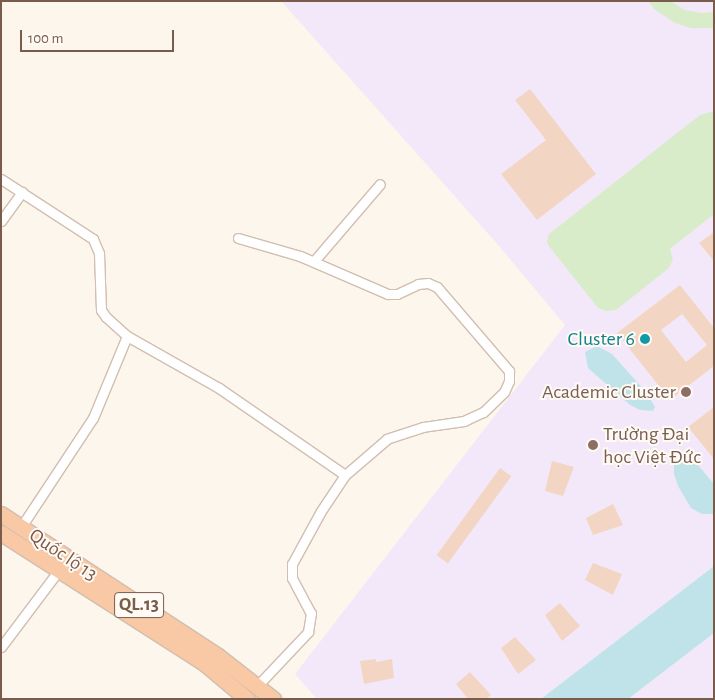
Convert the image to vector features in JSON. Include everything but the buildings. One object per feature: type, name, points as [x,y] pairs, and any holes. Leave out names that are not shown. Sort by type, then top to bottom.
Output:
[{"type":"highway","name":"Quốc lộ 13","points":[[1,514],[218,656],[273,699]]},
{"type":"highway","name":"Quốc lộ 13","points":[[1,533],[203,662],[247,699]]},
{"type":"street","points":[[1,179],[93,239],[99,253],[101,310],[127,336],[218,388],[344,475]]},
{"type":"street","points":[[314,261],[380,184]]},
{"type":"street","points":[[1,221],[22,192]]},
{"type":"street","points":[[238,238],[314,261],[388,294],[396,294],[418,284],[428,283],[437,287],[509,371],[509,381],[504,392],[483,412],[464,420],[424,426],[387,439],[344,475],[320,510],[292,564],[292,578],[311,613],[308,632],[258,686]]},
{"type":"street","points":[[21,527],[93,418],[127,336]]},
{"type":"street","points":[[1,647],[59,570]]},
{"type":"shaded area","name":"Trường Đại học Việt Đức","points":[[281,1],[714,1],[714,566],[542,699],[317,699],[295,674],[565,325],[499,246]]},
{"type":"shaded area","points":[[714,633],[714,699],[628,699]]},
{"type":"green space","points":[[648,1],[670,1],[685,10],[701,13],[714,12],[714,28],[691,28],[675,23],[654,9]]},
{"type":"green space","points":[[714,111],[714,214],[670,249],[673,259],[669,268],[616,310],[606,311],[598,308],[548,245],[549,234],[700,115]]},
{"type":"water","points":[[597,346],[612,354],[647,393],[655,407],[653,411],[640,410],[630,405],[588,368],[585,352]]},
{"type":"water","points":[[692,458],[714,484],[714,514],[702,514],[691,508],[678,486],[674,474],[674,466],[678,460]]},
{"type":"water","points":[[714,566],[714,633],[628,699],[541,699]]},
{"type":"place","name":"Cluster 6","points":[[645,339]]},
{"type":"place","name":"Academic Cluster","points":[[686,392]]},
{"type":"place","name":"Trường Đại học Việt Đức","points":[[593,445]]}]
